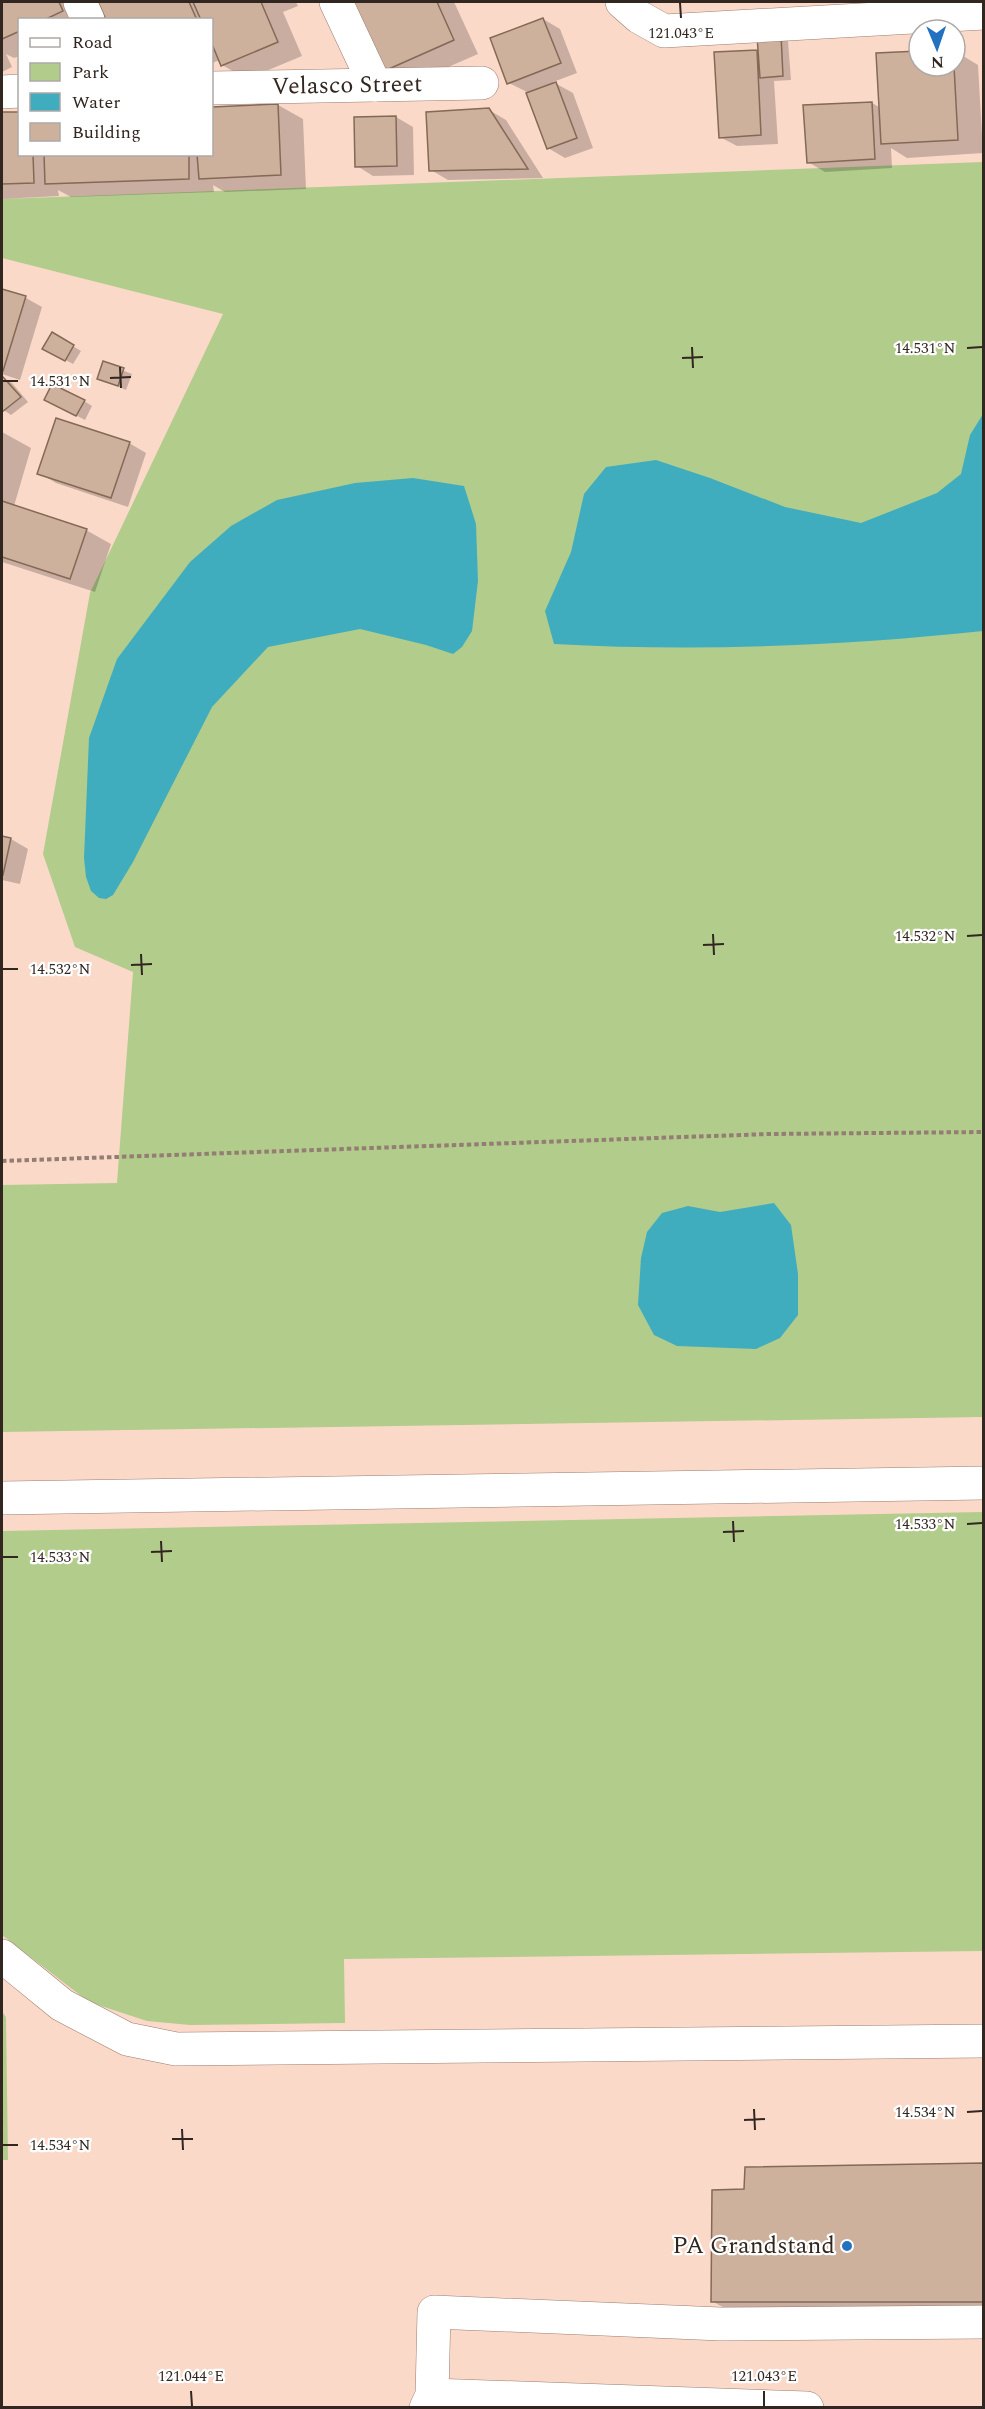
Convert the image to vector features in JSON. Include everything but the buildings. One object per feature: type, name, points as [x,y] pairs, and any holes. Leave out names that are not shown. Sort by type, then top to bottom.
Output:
[{"type":"street","points":[[80,2],[87,18]]},
{"type":"street","points":[[336,2],[375,85]]},
{"type":"street","points":[[622,2],[639,17],[664,31],[919,8],[984,13]]},
{"type":"street","name":"Velasco Street","points":[[213,88],[482,84]]},
{"type":"street","points":[[2,92],[18,91]]},
{"type":"street","points":[[2,1498],[984,1483]]},
{"type":"street","points":[[2,1956],[62,2005],[127,2039],[176,2049],[984,2041]]},
{"type":"street","points":[[807,2408],[429,2401],[434,2312],[721,2324],[984,2322]]},
{"type":"path","points":[[2,1161],[769,1134],[984,1132]]},
{"type":"green space","points":[[983,162],[983,1417],[2,1432],[2,1185],[117,1183],[133,972],[75,947],[43,854],[90,593],[223,314],[2,258],[2,199]]},
{"type":"green space","points":[[983,1512],[983,1951],[344,1959],[345,2023],[190,2025],[147,2021],[89,2002],[2,1935],[2,1531]]},
{"type":"green space","points":[[2,2012],[6,2017],[8,2160],[2,2160]]},
{"type":"water","points":[[983,414],[983,631],[769,646],[662,647],[554,644],[545,611],[571,552],[584,494],[606,467],[656,460],[785,507],[861,523],[937,493],[961,474],[970,435]]},
{"type":"water","points":[[413,478],[464,486],[476,524],[478,581],[472,631],[462,647],[453,654],[360,629],[268,647],[212,707],[133,862],[113,895],[106,899],[99,898],[91,891],[86,877],[84,858],[89,738],[117,659],[190,562],[231,526],[277,500],[355,483]]},
{"type":"water","points":[[774,1203],[791,1225],[798,1274],[798,1315],[780,1338],[756,1349],[677,1346],[654,1335],[638,1305],[641,1258],[647,1232],[662,1213],[688,1206],[720,1212]]},
{"type":"place","name":"PA Grandstand","points":[[847,2246]]}]
